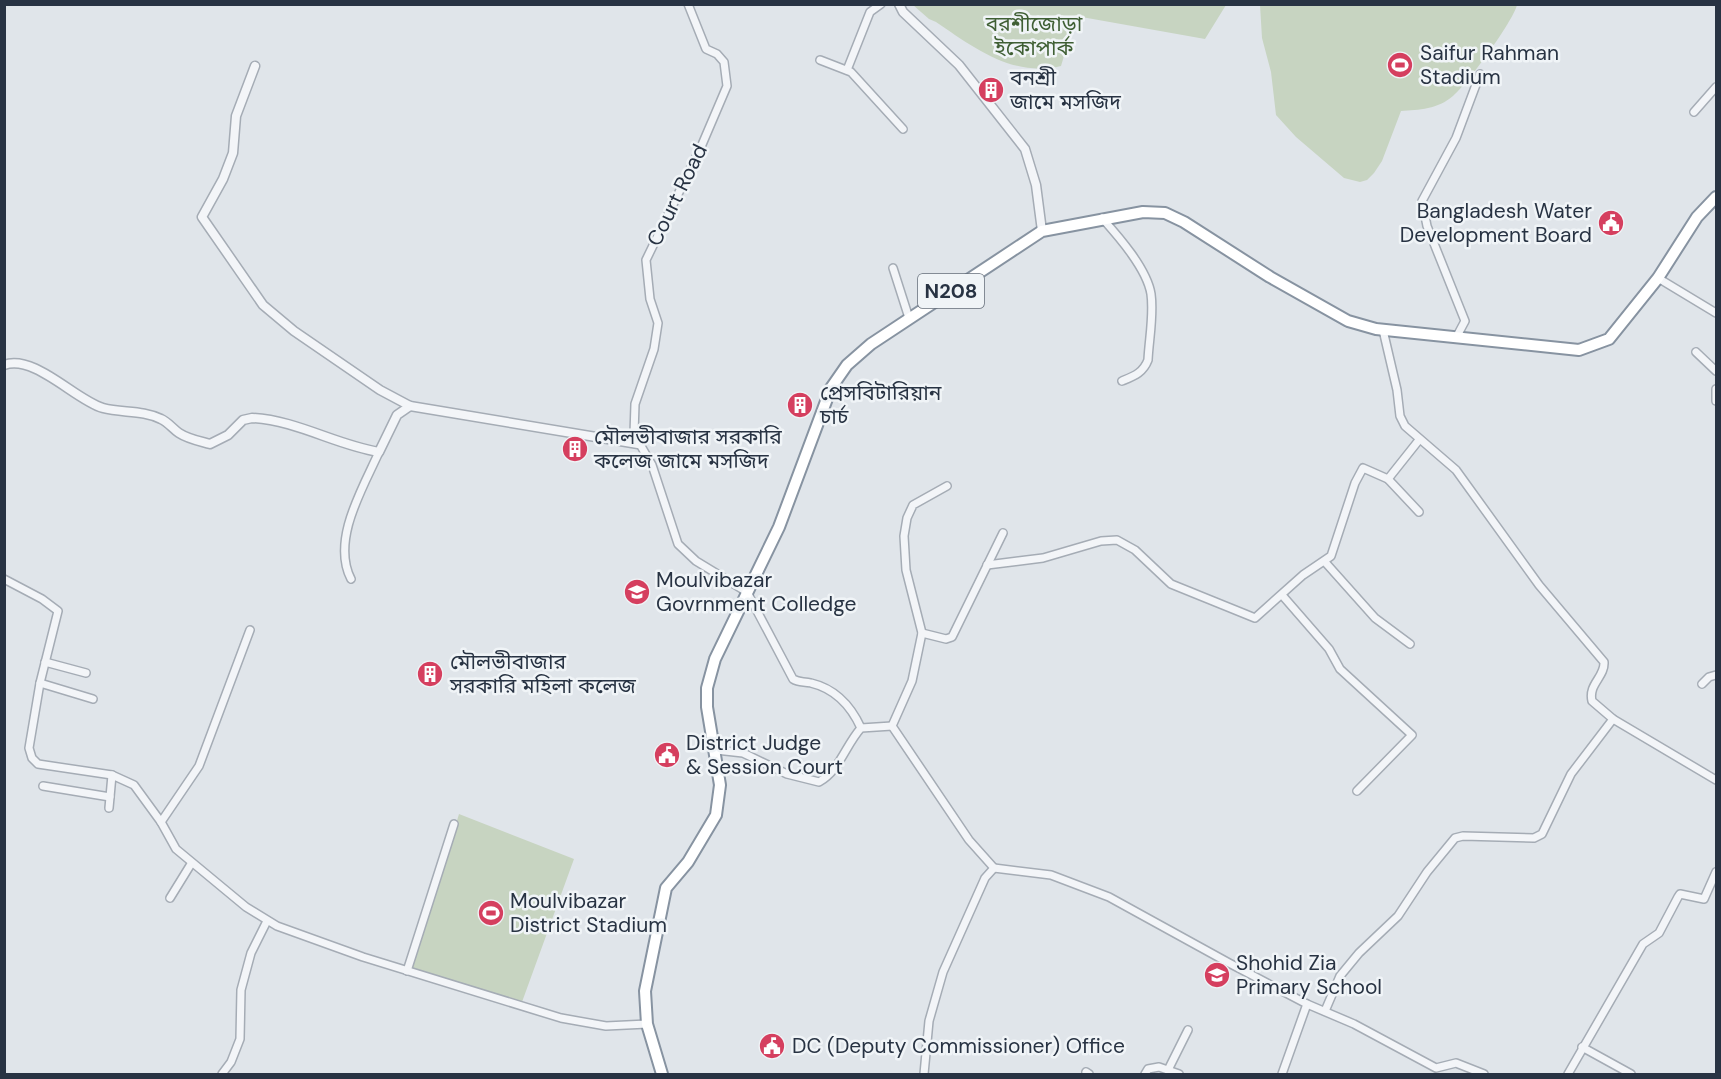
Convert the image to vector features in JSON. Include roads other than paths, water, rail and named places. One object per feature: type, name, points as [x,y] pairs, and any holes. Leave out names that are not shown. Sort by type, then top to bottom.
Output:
[{"type":"highway","name":"N208","points":[[662,1074],[647,1024],[645,991],[666,888],[688,862],[717,815],[720,785],[716,750],[707,707],[707,688],[715,659],[779,527],[831,388],[847,365],[871,344],[1042,231],[1143,212],[1165,213],[1184,222],[1270,277],[1348,321],[1383,330],[1579,350],[1609,339],[1658,278],[1697,217],[1716,197]]},
{"type":"street","name":"Court Road","points":[[688,4],[706,49],[717,54],[724,62],[727,86],[701,147],[646,260],[650,298],[658,323],[654,349],[635,404],[634,434],[652,465],[678,544],[696,561],[747,592]]},
{"type":"street","points":[[847,70],[870,12],[881,4]]},
{"type":"street","points":[[899,4],[903,12],[958,65],[1024,149],[1036,185],[1042,231]]},
{"type":"street","points":[[820,60],[847,70],[903,129]]},
{"type":"street","points":[[255,66],[236,116],[233,153],[202,218],[263,305],[294,331],[380,390],[410,406],[638,444]]},
{"type":"street","points":[[1457,336],[1465,321],[1427,226],[1422,201],[1456,138],[1480,74]]},
{"type":"street","points":[[1694,112],[1716,87]]},
{"type":"street","points":[[1102,219],[1119,237],[1147,280],[1151,294],[1148,360],[1136,376],[1122,381]]},
{"type":"street","points":[[893,268],[909,318]]},
{"type":"street","points":[[1658,278],[1716,313]]},
{"type":"street","points":[[1383,330],[1397,390],[1400,416],[1419,440],[1456,470],[1539,585],[1597,650],[1604,667],[1591,689],[1592,700],[1613,719],[1716,780]]},
{"type":"street","points":[[1696,352],[1716,371]]},
{"type":"street","points":[[4,365],[14,362],[22,364],[53,378],[101,407],[134,411],[161,419],[180,434],[210,444],[228,435],[243,420],[262,419],[310,431],[352,447],[379,452]]},
{"type":"street","points":[[1716,389],[1716,401]]},
{"type":"street","points":[[351,579],[346,570],[345,546],[355,507],[397,415],[410,406]]},
{"type":"street","points":[[1388,479],[1419,440]]},
{"type":"street","points":[[987,566],[1043,558],[1111,539],[1135,550],[1171,584],[1255,618],[1303,575],[1331,556],[1355,483],[1363,468],[1388,479],[1419,512]]},
{"type":"street","points":[[892,726],[912,681],[922,633],[906,570],[904,536],[913,505],[947,486]]},
{"type":"street","points":[[922,633],[946,639],[952,637],[1003,533]]},
{"type":"street","points":[[1325,562],[1375,618],[1410,644]]},
{"type":"street","points":[[4,579],[58,610],[40,682],[29,747],[32,758],[39,764],[112,775],[134,785],[161,822],[176,849],[191,864],[267,921],[407,971],[561,1018],[606,1026],[647,1024]]},
{"type":"street","points":[[747,592],[793,679],[797,682],[817,684],[840,697],[854,713],[861,728]]},
{"type":"street","points":[[1282,595],[1329,649],[1340,669],[1412,735],[1357,791]]},
{"type":"street","points":[[161,822],[199,766],[250,630]]},
{"type":"street","points":[[45,662],[86,673]]},
{"type":"street","points":[[1702,684],[1709,677],[1716,675]]},
{"type":"street","points":[[40,682],[93,699]]},
{"type":"street","points":[[1325,1011],[1337,980],[1359,953],[1398,916],[1427,872],[1455,838],[1463,836],[1534,838],[1542,834],[1571,774],[1613,719]]},
{"type":"street","points":[[861,728],[892,726]]},
{"type":"street","points":[[892,726],[969,840],[994,868],[1051,875],[1109,897],[1307,1004],[1354,1024],[1436,1068],[1456,1063],[1484,1074]]},
{"type":"street","points":[[716,750],[743,753],[777,770],[807,781],[819,782],[828,777],[839,764],[861,728]]},
{"type":"street","points":[[108,808],[112,775]]},
{"type":"street","points":[[43,786],[110,797]]},
{"type":"street","points":[[407,971],[454,824]]},
{"type":"street","points":[[170,897],[191,864]]},
{"type":"street","points":[[924,1074],[929,1021],[943,972],[985,878],[994,868]]},
{"type":"street","points":[[1568,1074],[1643,944],[1659,933],[1677,897],[1680,894],[1704,899],[1716,872]]},
{"type":"street","points":[[222,1074],[231,1062],[240,1039],[241,990],[250,953],[267,921]]},
{"type":"street","points":[[1282,1074],[1307,1004]]},
{"type":"street","points":[[1168,1070],[1188,1030]]},
{"type":"street","points":[[1582,1047],[1631,1074]]},
{"type":"street","points":[[1145,1074],[1148,1069],[1168,1070],[1179,1074]]},
{"type":"place","name":"Saifur Rahman Stadium","points":[[1400,65]]},
{"type":"place","name":"বনশ্রী জামে মসজিদ","points":[[991,90]]},
{"type":"place","name":"Bangladesh Water Development Board","points":[[1611,223]]},
{"type":"place","name":"প্রেসবিটারিয়ান চার্চ","points":[[800,405]]},
{"type":"place","name":"মৌলভীবাজার সরকারি কলেজ জামে মসজিদ","points":[[575,449]]},
{"type":"place","name":"Moulvibazar Govrnment Colledge","points":[[637,592]]},
{"type":"place","name":"মৌলভীবাজার সরকারি মহিলা কলেজ","points":[[430,674]]},
{"type":"place","name":"District Judge & Session Court","points":[[667,755]]},
{"type":"place","name":"Moulvibazar District Stadium","points":[[491,913]]},
{"type":"place","name":"Shohid Zia Primary School","points":[[1217,975]]},
{"type":"place","name":"DC (Deputy Commissioner) Office","points":[[772,1046]]},
{"type":"park label","name":"বরশীজোড়া ইকোপার্ক","points":[[1034,36]]}]
